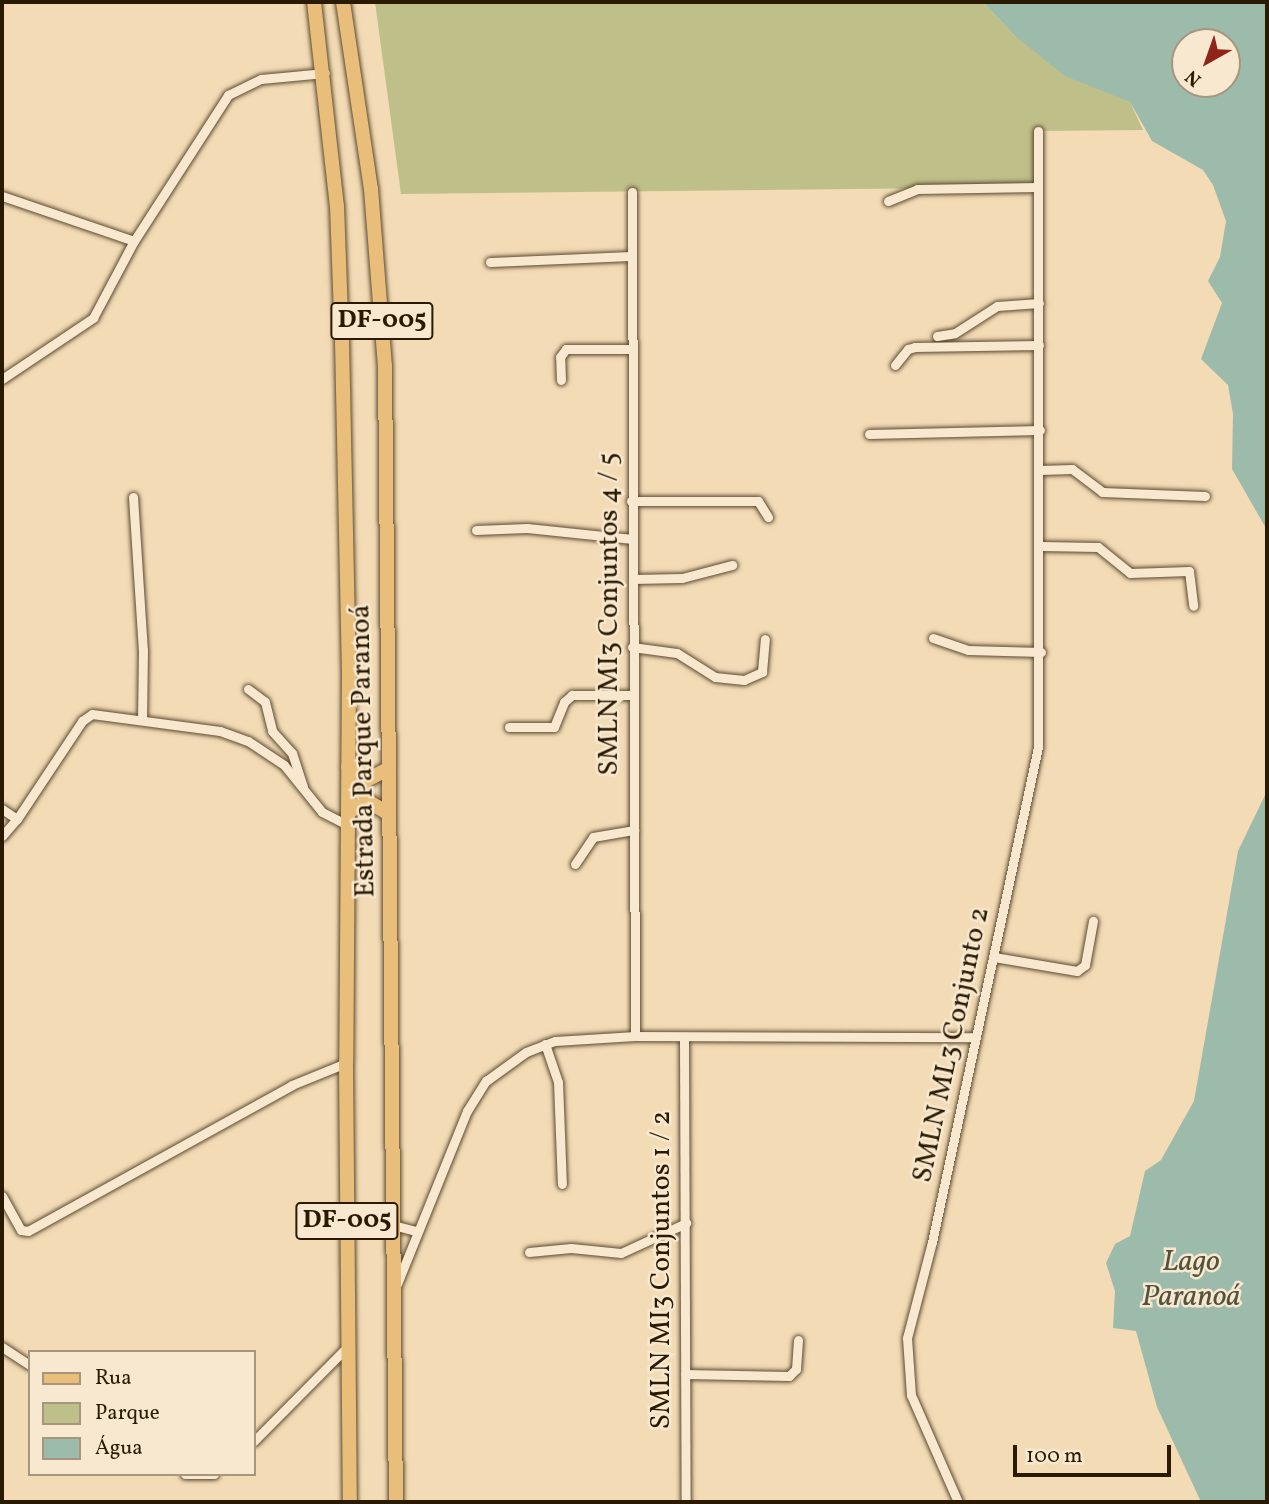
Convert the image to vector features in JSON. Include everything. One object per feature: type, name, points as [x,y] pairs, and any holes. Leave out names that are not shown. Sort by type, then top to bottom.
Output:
[{"type":"main road","name":"Estrada Parque Paranoá","points":[[314,2],[325,73],[337,206],[342,341],[348,767],[346,1063],[350,1502]]},
{"type":"main road","name":"Estrada Parque Paranoá","points":[[343,2],[371,190],[381,294],[390,814],[392,1300],[396,1502]]},
{"type":"main road","points":[[348,767],[365,781],[389,768]]},
{"type":"main road","points":[[348,819],[366,800],[390,814]]},
{"type":"street","points":[[2,379],[93,318],[134,241],[228,95],[261,79],[325,73]]},
{"type":"street","name":"SMLN ML3 Conjunto 2","points":[[958,1502],[920,1423],[906,1367],[907,1338],[1034,777],[1041,674],[1038,131]]},
{"type":"street","points":[[888,201],[918,189],[1038,187]]},
{"type":"street","name":"SMLN MI3 Conjuntos 4 / 5","points":[[632,192],[635,1036]]},
{"type":"street","points":[[2,196],[134,241]]},
{"type":"street","points":[[490,262],[632,256]]},
{"type":"street","points":[[937,336],[955,333],[997,306],[1039,303]]},
{"type":"street","points":[[895,365],[915,347],[1039,345]]},
{"type":"street","points":[[561,380],[560,357],[565,349],[632,349]]},
{"type":"street","points":[[869,434],[1040,430]]},
{"type":"street","points":[[1040,470],[1072,469],[1102,492],[1205,496]]},
{"type":"street","points":[[133,497],[142,718]]},
{"type":"street","points":[[632,501],[758,500],[768,517]]},
{"type":"street","points":[[476,530],[527,528],[632,539]]},
{"type":"street","points":[[1041,546],[1098,547],[1130,573],[1189,571],[1192,606]]},
{"type":"street","points":[[633,579],[694,576],[732,565]]},
{"type":"street","points":[[933,638],[968,650],[1041,652]]},
{"type":"street","points":[[632,647],[677,653],[715,677],[735,681],[762,672],[765,639]]},
{"type":"street","points":[[248,689],[265,702],[272,731],[292,753],[305,792]]},
{"type":"street","points":[[509,727],[555,727],[564,702],[572,695],[632,695]]},
{"type":"street","points":[[2,835],[17,819],[85,718],[92,714],[142,718],[220,731],[248,741],[275,757],[321,813],[348,819]]},
{"type":"street","points":[[2,809],[17,819]]},
{"type":"street","points":[[575,864],[593,837],[635,830]]},
{"type":"street","points":[[994,957],[1077,971],[1085,965],[1093,921]]},
{"type":"street","points":[[392,1300],[415,1231],[475,1096],[505,1065],[545,1044],[635,1036],[975,1037]]},
{"type":"street","name":"SMLN MI3 Conjuntos 1 / 2","points":[[684,1037],[686,1502]]},
{"type":"street","points":[[545,1044],[558,1083],[562,1184]]},
{"type":"street","points":[[2,1196],[21,1230],[28,1231],[292,1085],[346,1063]]},
{"type":"street","points":[[529,1252],[571,1248],[621,1253],[686,1223]]},
{"type":"street","points":[[393,1225],[415,1231]]},
{"type":"street","points":[[685,1374],[789,1376],[796,1368],[798,1340]]},
{"type":"street","points":[[256,1439],[348,1346]]},
{"type":"street","points":[[2,1347],[28,1364]]},
{"type":"green space","points":[[375,2],[983,2],[1015,36],[1130,102],[1143,130],[1039,131],[1038,187],[401,194]]},
{"type":"water","points":[[983,2],[1267,2],[1267,530],[1232,469],[1233,414],[1228,385],[1201,359],[1222,303],[1208,281],[1220,257],[1226,221],[1213,185],[1203,170],[1152,141],[1130,102],[1065,76],[1015,36]]},
{"type":"water","name":"Lago Paranoá","points":[[1267,791],[1267,1502],[1201,1502],[1157,1407],[1136,1331],[1113,1328],[1115,1291],[1106,1263],[1115,1244],[1130,1236],[1145,1171],[1161,1160],[1194,1101],[1238,851]]}]
